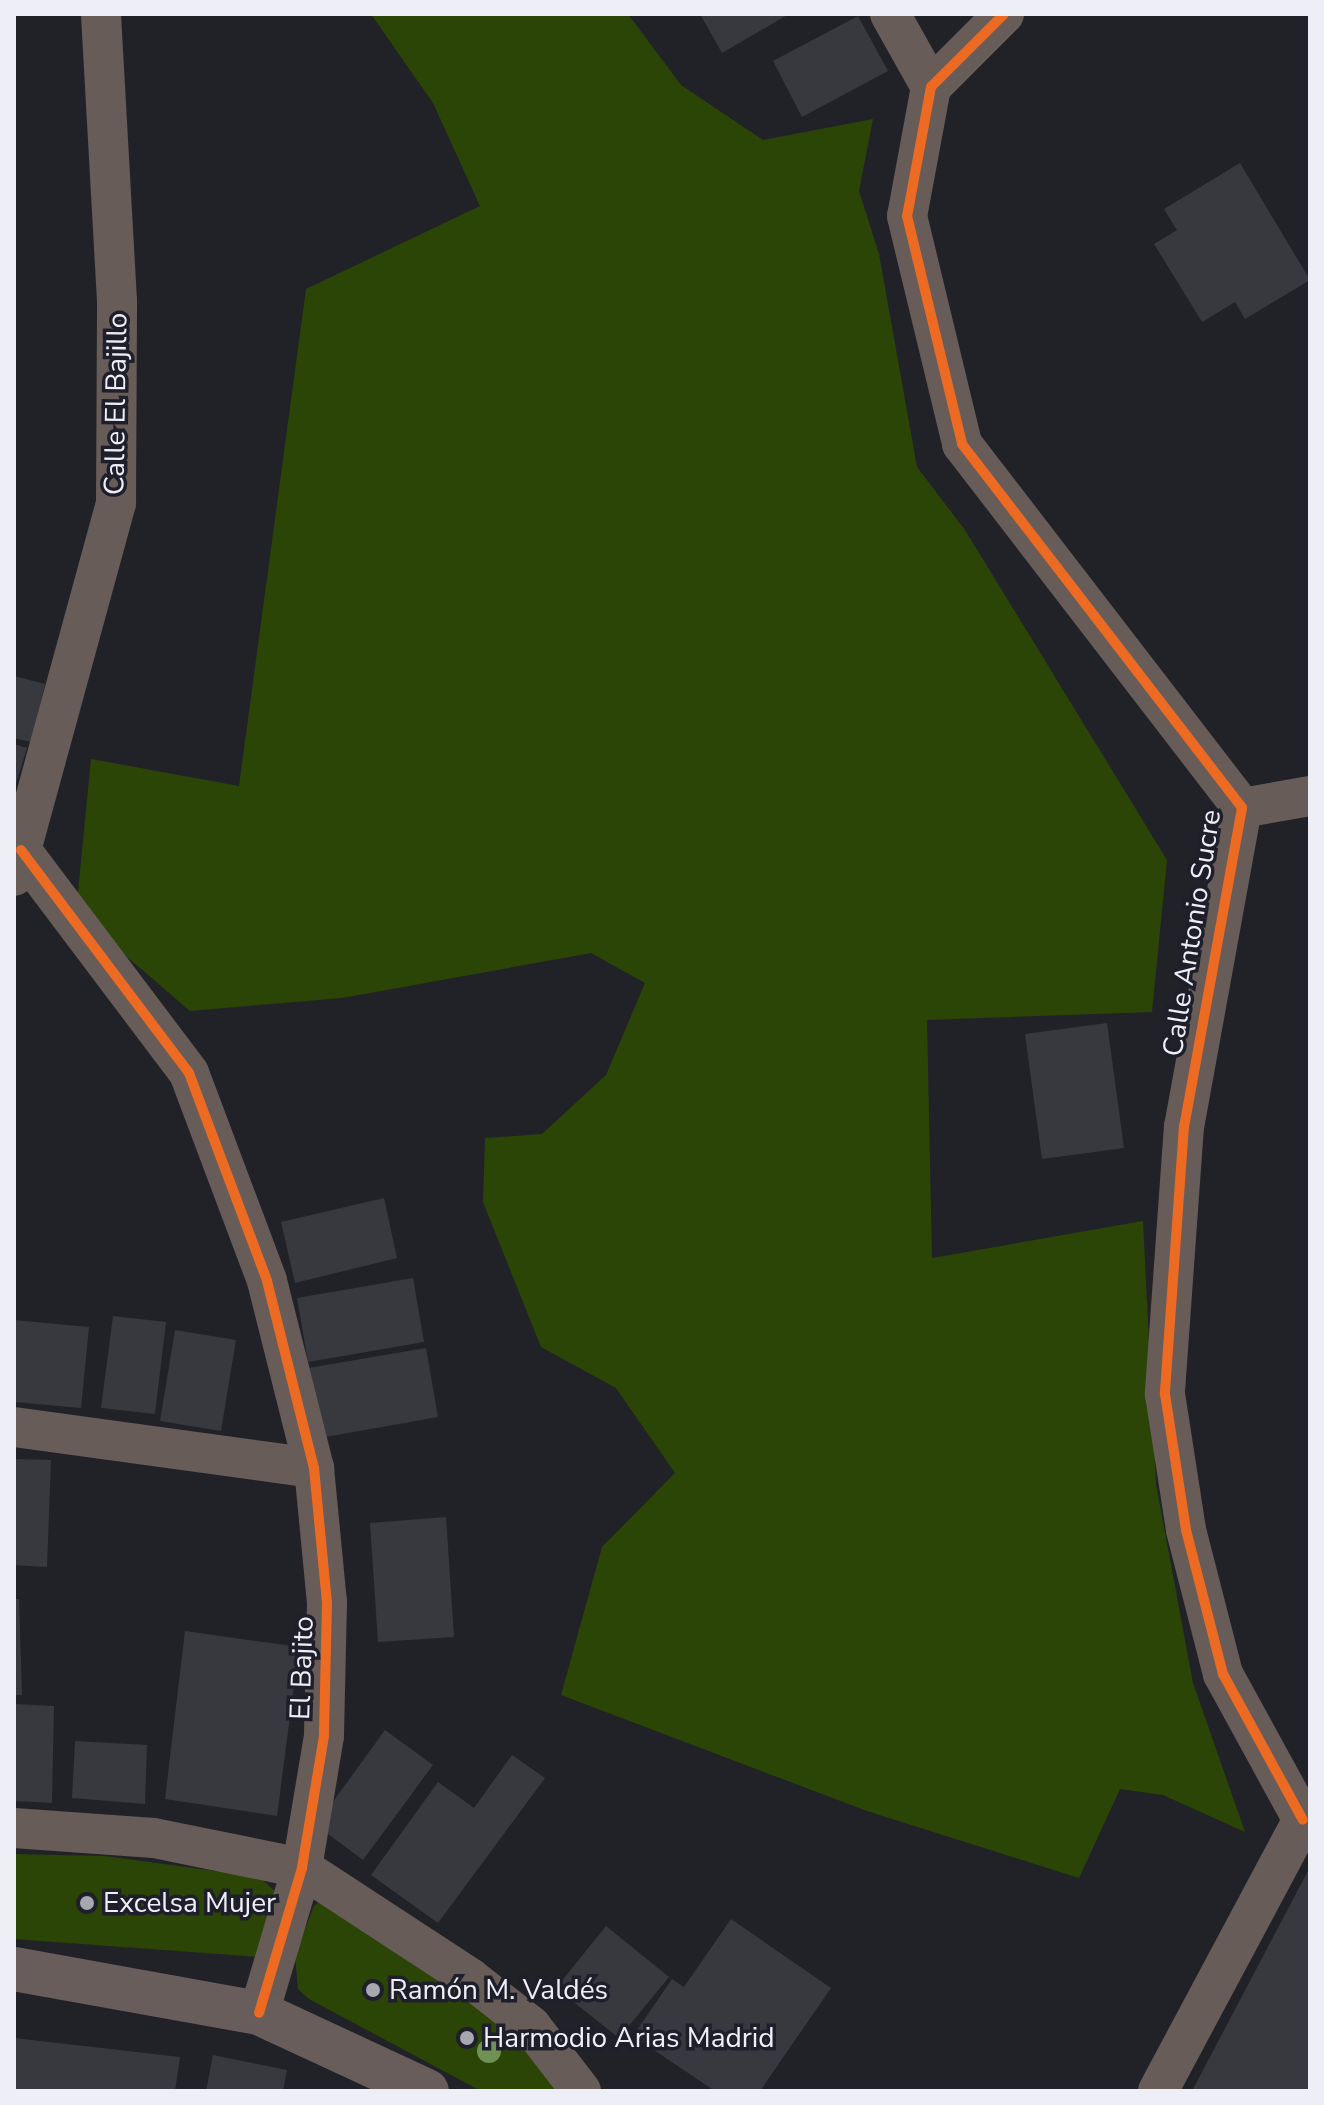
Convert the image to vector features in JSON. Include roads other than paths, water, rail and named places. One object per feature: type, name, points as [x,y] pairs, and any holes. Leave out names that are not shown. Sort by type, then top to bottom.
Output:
[{"type":"main road","points":[[14,1969],[259,2013],[427,2091]]},
{"type":"street","name":"Calle El Bajillo","points":[[17,864],[116,503],[117,301],[101,14]]},
{"type":"street","points":[[890,14],[931,87],[1004,14]]},
{"type":"street","name":"Calle Antonio Sucre","points":[[931,87],[907,216],[962,444],[1242,808],[1184,1126],[1165,1394],[1186,1530],[1223,1674],[1307,1822]]},
{"type":"street","points":[[1242,808],[1310,796]]},
{"type":"street","name":"El Bajito","points":[[17,864],[189,1073],[267,1281],[314,1468],[327,1602],[324,1736],[302,1868],[259,2013]]},
{"type":"street","points":[[14,1427],[314,1468]]},
{"type":"street","points":[[1158,2091],[1307,1822]]},
{"type":"street","points":[[14,1828],[154,1838],[302,1868],[470,1978],[531,2026],[581,2091]]},
{"type":"place","name":"Excelsa Mujer","points":[[87,1903]]},
{"type":"place","name":"Ramón M. Valdés","points":[[373,1990]]},
{"type":"place","name":"Harmodio Arias Madrid","points":[[467,2038]]}]
